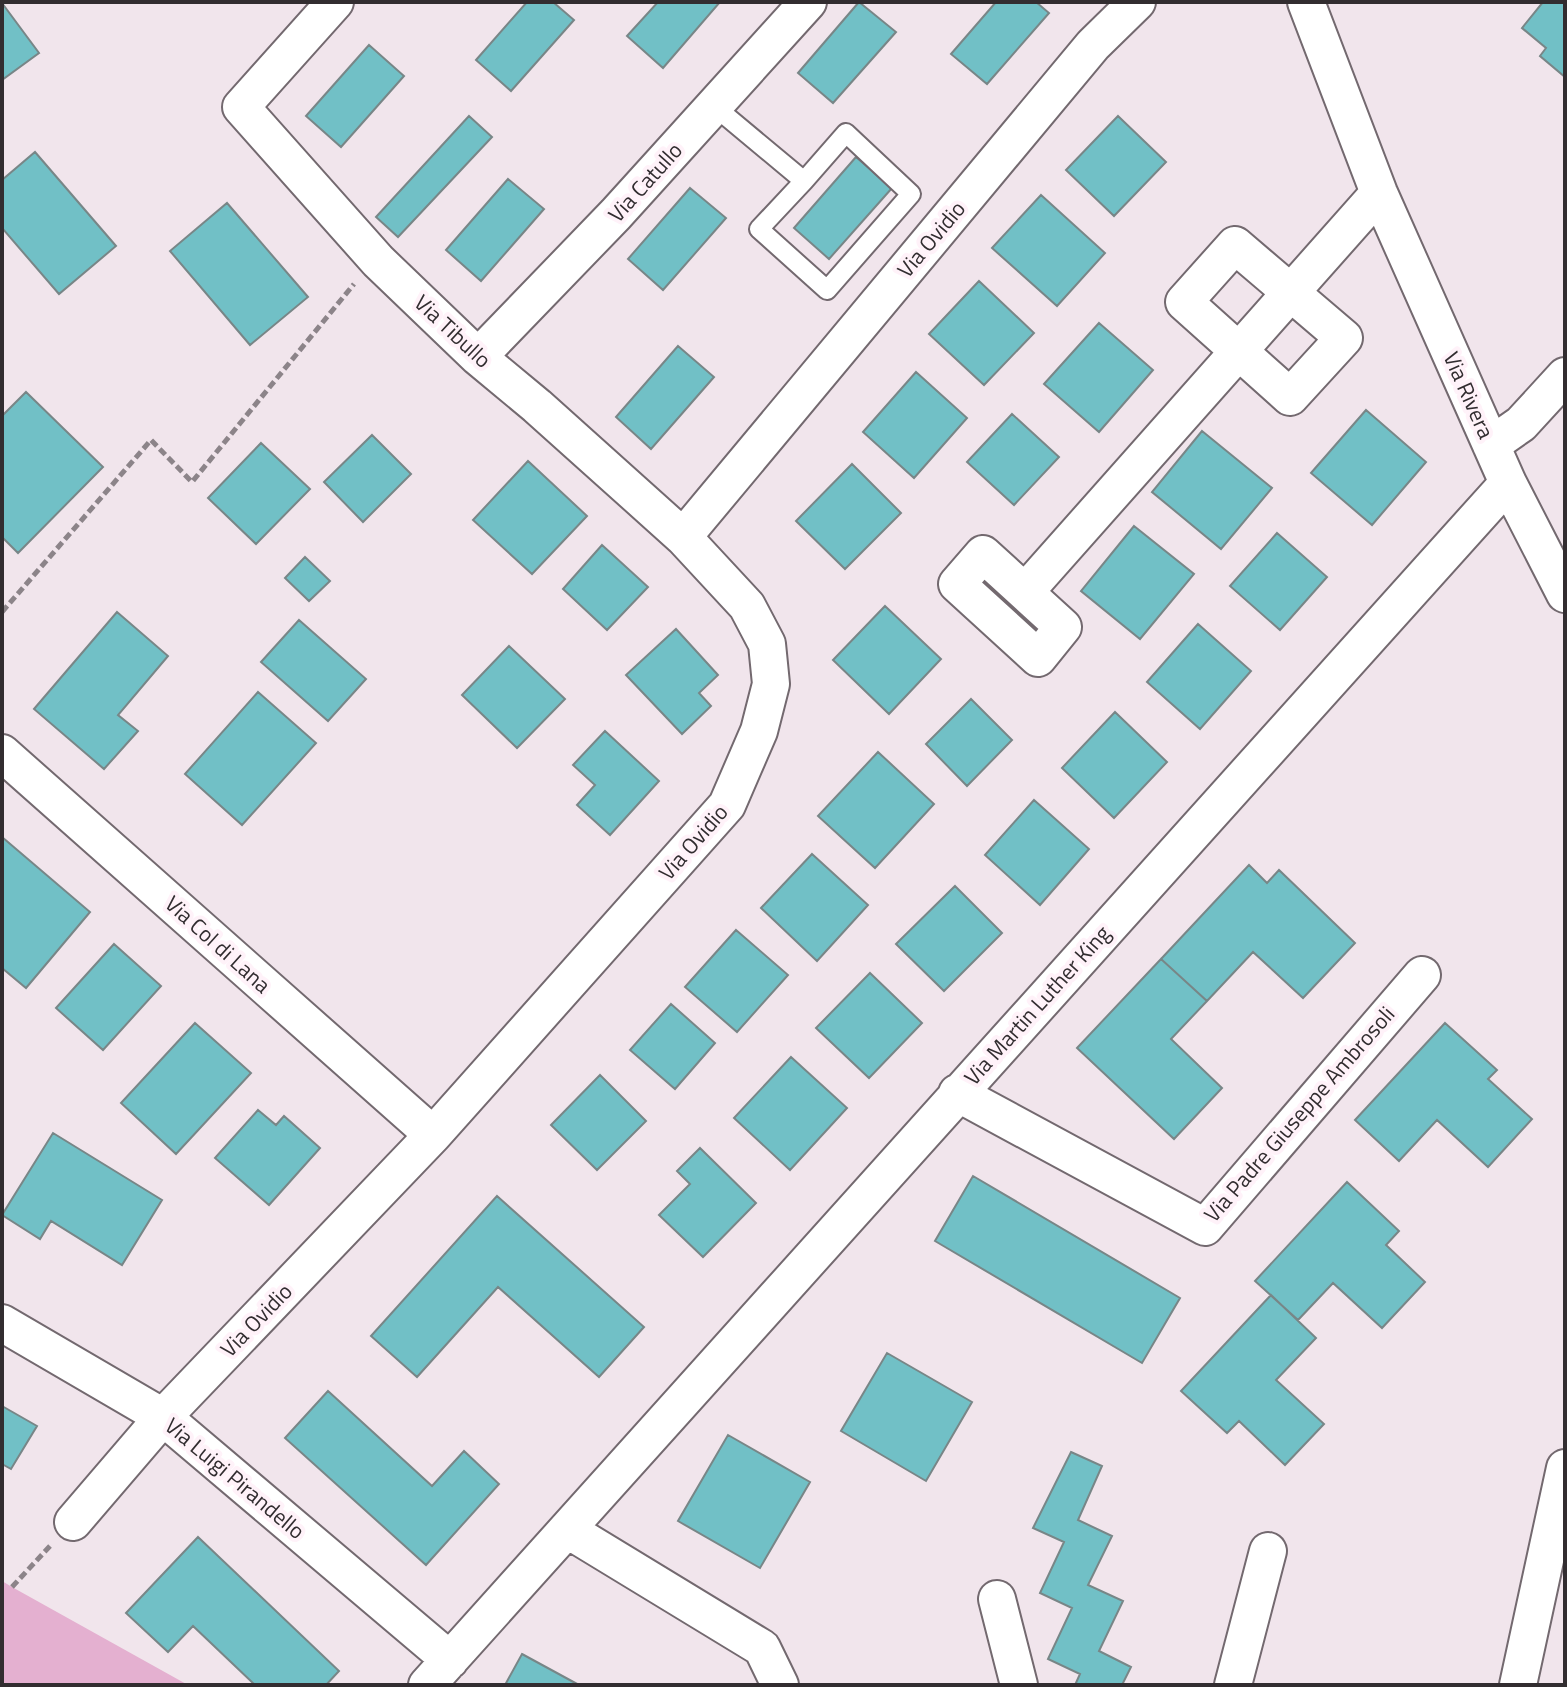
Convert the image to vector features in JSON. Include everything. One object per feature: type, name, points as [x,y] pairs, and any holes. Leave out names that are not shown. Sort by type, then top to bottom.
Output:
[{"type":"street","name":"Via Tibullo","points":[[335,2],[241,107],[378,261],[478,357],[683,537]]},
{"type":"street","name":"Via Catullo","points":[[478,357],[616,214],[808,2]]},
{"type":"street","name":"Via Ovidio","points":[[73,1522],[163,1417],[433,1135],[727,805],[759,731],[771,684],[767,644],[747,606],[683,537],[1093,45],[1137,2]]},
{"type":"street","name":"Via Rivera","points":[[1306,2],[1379,193],[1508,483],[1565,594]]},
{"type":"street","points":[[1025,592],[1379,193]]},
{"type":"street","points":[[1235,245],[1292,293],[1344,338],[1290,397],[1184,302],[1235,245]]},
{"type":"street","points":[[1491,445],[1521,424],[1565,376]]},
{"type":"street","name":"Via Martin Luther King","points":[[438,1673],[1508,483]]},
{"type":"street","name":"Via Col di Lana","points":[[2,753],[433,1135]]},
{"type":"street","name":"Via Padre Giuseppe Ambrosoli","points":[[957,1093],[1205,1227],[1422,975]]},
{"type":"street","name":"Via Luigi Pirandello","points":[[2,1323],[163,1417],[438,1673]]},
{"type":"street","points":[[1518,1685],[1565,1468]]},
{"type":"street","points":[[568,1530],[762,1648],[780,1685]]},
{"type":"street","points":[[1233,1685],[1268,1551]]},
{"type":"street","points":[[997,1599],[1019,1685]]},
{"type":"lane","points":[[714,106],[804,181]]},
{"type":"lane","points":[[846,133],[911,194],[827,290],[759,229],[804,181],[846,133]]},
{"type":"path","points":[[2,612],[151,440],[192,482],[359,279],[378,261]]},
{"type":"path","points":[[12,1587],[73,1522]]},
{"type":"shaded area","points":[[2,1581],[12,1587],[188,1685],[2,1685]]},
{"type":"building","points":[[527,2],[553,2],[574,20],[511,91],[476,60]]},
{"type":"building","points":[[658,2],[720,2],[663,68],[627,36]]},
{"type":"building","points":[[859,2],[896,32],[833,103],[798,73]]},
{"type":"building","points":[[996,2],[1036,2],[1049,13],[987,84],[951,54]]},
{"type":"building","points":[[1543,2],[1565,2],[1565,77],[1540,56],[1546,48],[1522,28]]},
{"type":"building","points":[[2,3],[39,53],[2,80]]},
{"type":"building","points":[[369,45],[404,76],[341,147],[306,116]]},
{"type":"building","points":[[469,116],[492,137],[398,237],[376,217]]},
{"type":"building","points":[[1118,116],[1166,162],[1114,216],[1066,170]]},
{"type":"building","points":[[35,152],[116,246],[59,294],[2,228],[2,180]]},
{"type":"building","points":[[856,157],[892,188],[829,259],[794,228]]},
{"type":"building","points":[[508,179],[544,209],[481,281],[446,250]]},
{"type":"building","points":[[690,188],[726,218],[663,290],[628,259]]},
{"type":"building","points":[[1041,195],[1105,253],[1057,306],[992,248]]},
{"type":"building","points":[[227,203],[308,297],[250,345],[170,251]]},
{"type":"building","points":[[979,281],[1034,333],[984,385],[929,334]]},
{"type":"building","points":[[1099,323],[1153,370],[1099,432],[1044,384]]},
{"type":"building","points":[[678,346],[714,377],[651,449],[616,417]]},
{"type":"building","points":[[916,372],[967,418],[914,478],[863,432]]},
{"type":"building","points":[[26,392],[103,467],[18,553],[2,537],[2,416]]},
{"type":"building","points":[[1366,410],[1426,462],[1372,525],[1311,473]]},
{"type":"building","points":[[1012,414],[1059,457],[1014,505],[967,462]]},
{"type":"building","points":[[1202,431],[1272,488],[1221,549],[1152,492]]},
{"type":"building","points":[[372,435],[411,474],[363,522],[324,482]]},
{"type":"building","points":[[261,443],[310,489],[256,544],[208,498]]},
{"type":"building","points":[[528,461],[587,516],[532,574],[473,520]]},
{"type":"building","points":[[852,464],[901,513],[845,569],[796,521]]},
{"type":"building","points":[[1134,526],[1194,574],[1140,639],[1081,591]]},
{"type":"building","points":[[1277,533],[1327,577],[1280,630],[1230,586]]},
{"type":"building","points":[[602,545],[648,587],[607,630],[563,589]]},
{"type":"building","points":[[305,557],[330,581],[309,601],[285,578]]},
{"type":"building","points":[[885,606],[941,659],[889,714],[833,660]]},
{"type":"building","points":[[117,612],[168,656],[118,715],[138,731],[104,769],[34,709]]},
{"type":"building","points":[[299,620],[366,679],[328,721],[261,662]]},
{"type":"building","points":[[1198,624],[1251,671],[1200,729],[1147,682]]},
{"type":"building","points":[[676,629],[718,675],[699,693],[711,706],[682,734],[626,675]]},
{"type":"building","points":[[509,646],[565,699],[517,748],[462,695]]},
{"type":"building","points":[[258,692],[316,743],[242,825],[185,774]]},
{"type":"building","points":[[971,699],[1012,740],[967,786],[926,744]]},
{"type":"building","points":[[1115,712],[1167,762],[1114,818],[1062,768]]},
{"type":"building","points":[[605,731],[659,781],[610,835],[577,805],[595,785],[573,765]]},
{"type":"building","points":[[878,752],[934,804],[875,868],[818,816]]},
{"type":"building","points":[[1034,800],[1089,849],[1040,905],[985,855]]},
{"type":"building","points":[[2,837],[90,912],[26,988],[2,968]]},
{"type":"building","points":[[812,854],[868,905],[817,961],[761,908]]},
{"type":"building","points":[[1249,865],[1267,883],[1279,870],[1355,943],[1303,998],[1253,952],[1207,1001],[1161,959]]},
{"type":"building","points":[[955,886],[1002,933],[944,991],[896,944]]},
{"type":"building","points":[[736,930],[788,975],[737,1032],[685,987]]},
{"type":"building","points":[[114,944],[161,986],[103,1050],[56,1008]]},
{"type":"building","points":[[1161,959],[1207,1001],[1171,1039],[1222,1088],[1174,1139],[1077,1048]]},
{"type":"building","points":[[870,973],[922,1023],[869,1078],[816,1028]]},
{"type":"building","points":[[671,1004],[715,1043],[675,1089],[630,1050]]},
{"type":"building","points":[[195,1023],[251,1073],[176,1154],[121,1103]]},
{"type":"building","points":[[1445,1023],[1497,1070],[1488,1079],[1532,1119],[1488,1167],[1437,1120],[1399,1161],[1355,1120]]},
{"type":"building","points":[[791,1057],[847,1108],[790,1170],[734,1118]]},
{"type":"building","points":[[600,1075],[646,1121],[597,1170],[551,1125]]},
{"type":"building","points":[[258,1110],[276,1125],[284,1116],[320,1148],[269,1205],[215,1158]]},
{"type":"building","points":[[53,1133],[162,1200],[122,1265],[51,1221],[40,1239],[2,1215]]},
{"type":"building","points":[[700,1148],[756,1203],[703,1257],[659,1215],[690,1184],[677,1171]]},
{"type":"building","points":[[973,1176],[1180,1298],[1142,1363],[935,1241]]},
{"type":"building","points":[[1347,1182],[1399,1231],[1386,1245],[1425,1282],[1382,1328],[1333,1283],[1298,1320],[1255,1281]]},
{"type":"building","points":[[497,1196],[644,1327],[599,1377],[498,1287],[417,1377],[371,1336]]},
{"type":"building","points":[[1271,1295],[1316,1338],[1276,1380],[1324,1424],[1285,1465],[1239,1421],[1227,1433],[1181,1391]]},
{"type":"building","points":[[887,1353],[972,1402],[926,1481],[841,1431]]},
{"type":"building","points":[[328,1391],[432,1486],[464,1451],[499,1484],[426,1565],[285,1438]]},
{"type":"building","points":[[2,1406],[37,1426],[11,1469],[2,1464]]},
{"type":"building","points":[[728,1435],[810,1482],[760,1568],[678,1521]]},
{"type":"building","points":[[1071,1452],[1102,1466],[1078,1520],[1112,1536],[1088,1585],[1123,1601],[1099,1651],[1131,1667],[1122,1685],[1075,1685],[1080,1674],[1048,1659],[1072,1608],[1040,1593],[1064,1542],[1033,1528]]},
{"type":"building","points":[[198,1537],[339,1671],[326,1685],[255,1685],[193,1626],[168,1652],[126,1613]]},
{"type":"building","points":[[522,1654],[579,1685],[505,1685]]}]
